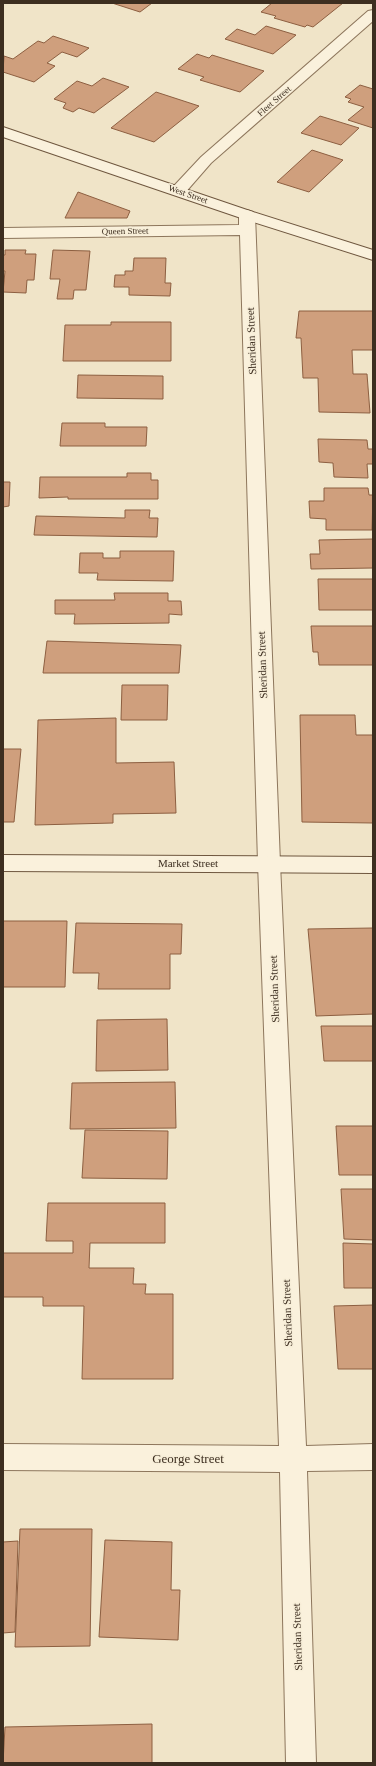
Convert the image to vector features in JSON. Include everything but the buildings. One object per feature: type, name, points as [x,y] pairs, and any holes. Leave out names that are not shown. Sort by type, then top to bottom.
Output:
[{"type":"street","name":"Fleet Street","points":[[178,191],[206,160],[373,14]]},
{"type":"street","name":"West Street","points":[[3,132],[178,191],[247,223],[373,255]]},
{"type":"street","name":"Queen Street","points":[[3,233],[247,223]]},
{"type":"street","name":"Sheridan Street","points":[[247,223],[269,863],[293,1459],[301,1763]]},
{"type":"street","name":"Market Street","points":[[3,863],[269,863],[373,865]]},
{"type":"street","name":"George Street","points":[[3,1457],[293,1459],[373,1457]]}]
